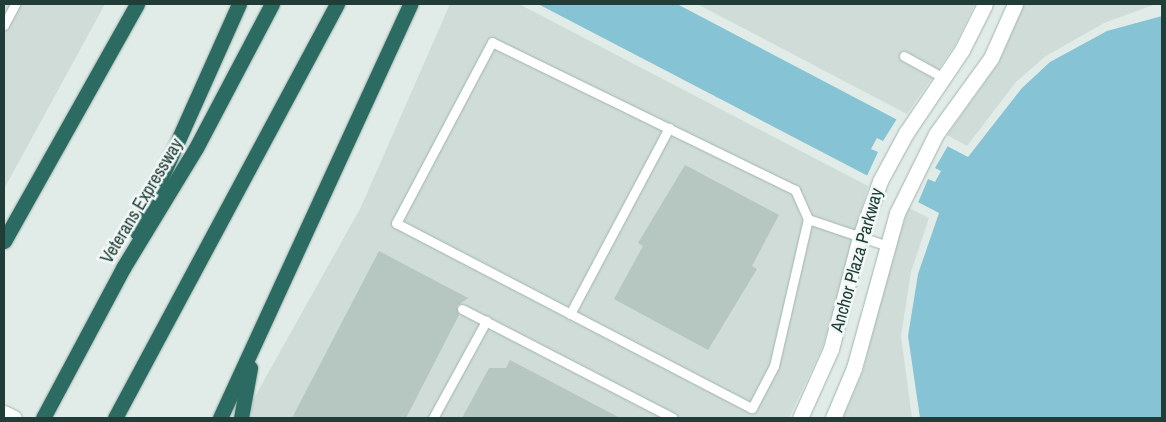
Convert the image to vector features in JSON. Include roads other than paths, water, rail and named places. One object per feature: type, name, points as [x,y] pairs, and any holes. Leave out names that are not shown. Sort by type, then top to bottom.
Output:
[{"type":"highway","points":[[4,241],[136,4]]},
{"type":"highway","points":[[122,268],[172,146],[240,4]]},
{"type":"highway","name":"Veterans Expressway","points":[[43,418],[122,268],[196,148],[272,4]]},
{"type":"highway","points":[[115,418],[337,4]]},
{"type":"highway","points":[[220,418],[410,4]]},
{"type":"highway","points":[[242,418],[254,347]]},
{"type":"street","name":"Anchor Plaza Parkway","points":[[800,418],[832,349],[860,237],[871,203],[894,153],[944,78],[985,4]]},
{"type":"street","name":"Anchor Plaza Parkway","points":[[833,418],[860,351],[885,245],[896,213],[945,121],[991,58],[1015,4]]},
{"type":"street","points":[[4,412],[14,418]]},
{"type":"lane","points":[[4,25],[15,4]]},
{"type":"lane","points":[[492,42],[669,128],[795,190],[808,218],[774,366],[752,408],[396,223],[492,42]]},
{"type":"lane","points":[[904,56],[944,78]]},
{"type":"lane","points":[[570,314],[669,128]]},
{"type":"lane","points":[[808,218],[885,245]]},
{"type":"lane","points":[[462,310],[673,418]]},
{"type":"lane","points":[[433,418],[486,321]]},
{"type":"water","points":[[538,4],[677,4],[968,157],[1022,88],[1050,62],[1107,31],[1162,16],[1162,418],[920,418],[908,336],[918,274],[939,213]]}]
